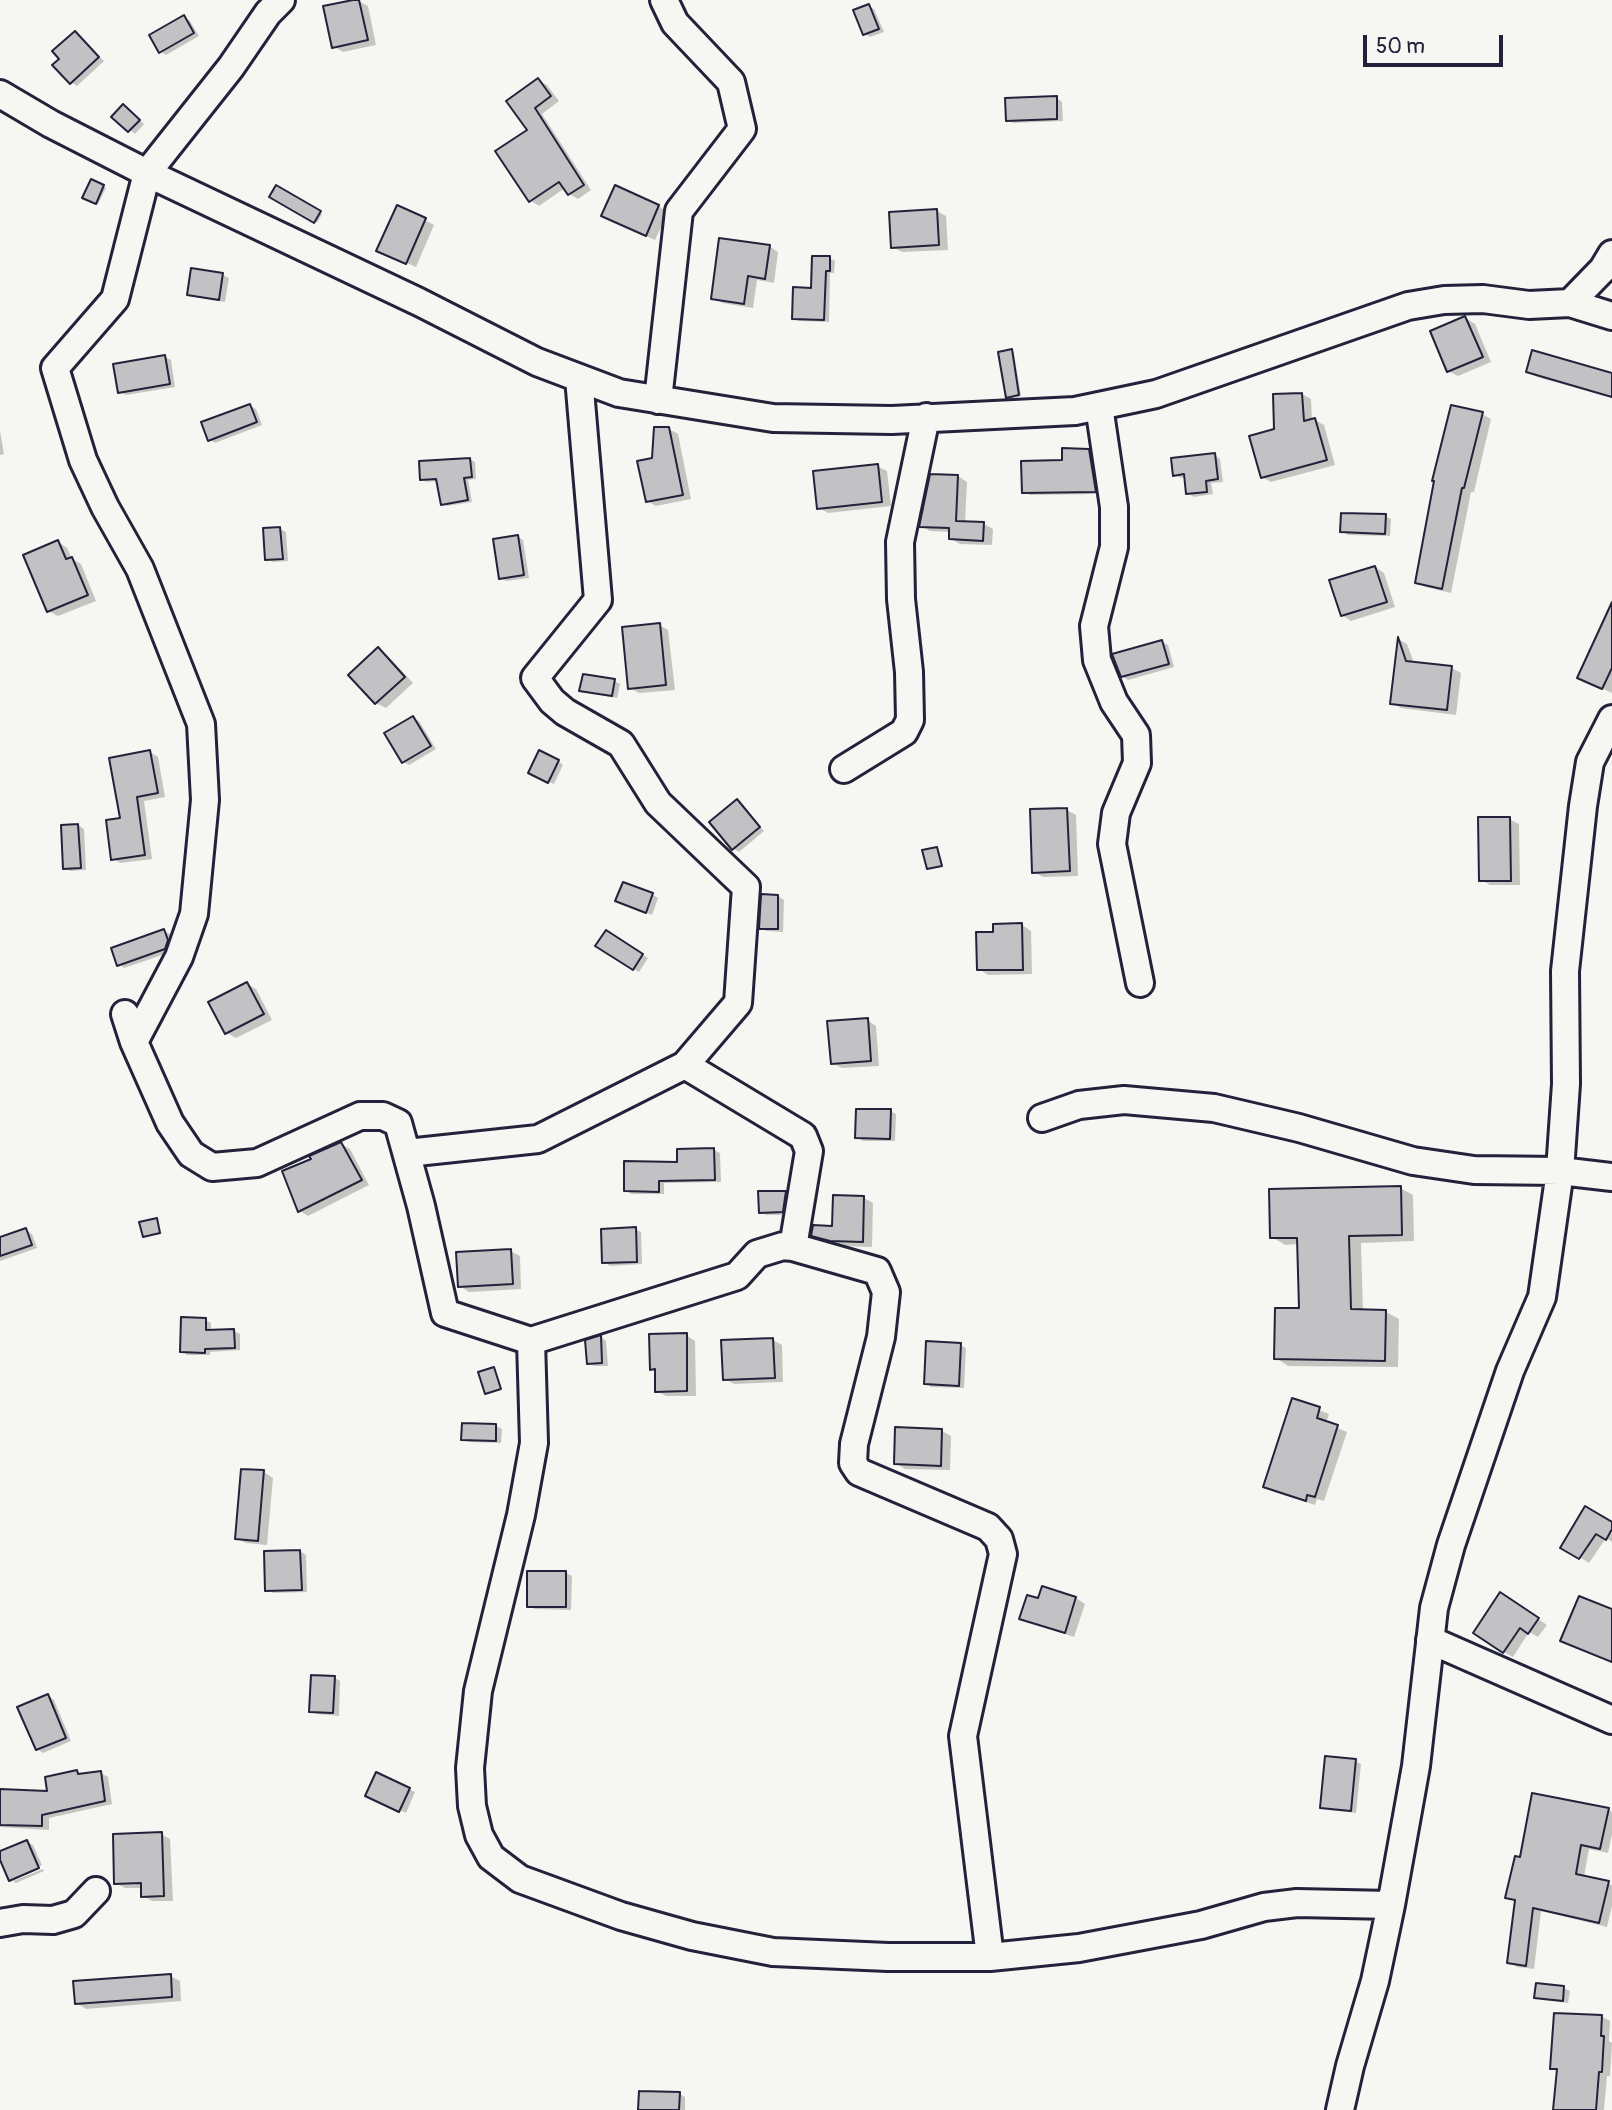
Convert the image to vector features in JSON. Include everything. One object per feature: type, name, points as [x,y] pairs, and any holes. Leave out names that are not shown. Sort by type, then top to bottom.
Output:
[{"type":"street","points":[[134,1042],[179,957],[194,914],[205,800],[201,724],[140,569],[105,507],[83,460],[55,368],[115,299],[147,173],[232,67],[268,13],[281,0]]},
{"type":"street","points":[[658,400],[679,211],[742,129],[731,82],[675,23],[664,0]]},
{"type":"street","points":[[0,94],[51,124],[147,173],[406,296],[537,362],[620,393],[774,418],[892,420],[1075,411],[1156,394],[1408,306],[1444,300],[1483,299],[1529,305],[1570,303],[1612,316]]},
{"type":"street","points":[[1570,303],[1603,268],[1612,254]]},
{"type":"street","points":[[407,1153],[538,1139],[685,1065],[738,1003],[746,887],[658,803],[621,744],[565,712],[551,701],[535,678],[598,600],[579,378]]},
{"type":"street","points":[[1099,406],[1114,507],[1114,547],[1094,626],[1097,660],[1114,702],[1136,735],[1137,763],[1116,813],[1112,844],[1140,983]]},
{"type":"street","points":[[844,769],[904,732],[910,720],[901,599],[900,542],[926,417]]},
{"type":"street","points":[[1340,2110],[1375,1980],[1391,1905],[1416,1766],[1434,1608],[1451,1545],[1510,1371],[1542,1297],[1560,1171],[1566,1084],[1565,971],[1576,867],[1590,762],[1612,719]]},
{"type":"street","points":[[125,1014],[134,1042],[170,1123],[191,1154],[212,1167],[257,1163],[360,1116],[383,1116],[398,1123],[421,1206],[445,1313],[531,1341],[737,1276],[757,1254],[783,1246],[877,1271],[886,1292],[881,1337],[854,1444],[853,1463],[859,1472],[988,1528],[999,1539],[1003,1554],[962,1737],[989,1957]]},
{"type":"street","points":[[685,1065],[803,1136],[810,1151],[793,1247]]},
{"type":"street","points":[[1042,1118],[1079,1105],[1124,1101],[1214,1108],[1299,1128],[1413,1161],[1474,1170],[1560,1171],[1612,1177]]},
{"type":"street","points":[[531,1341],[534,1443],[521,1515],[478,1691],[470,1768],[472,1806],[480,1835],[491,1857],[520,1879],[621,1916],[706,1939],[774,1952],[888,1957],[989,1957],[1079,1948],[1201,1925],[1264,1907],[1321,1903],[1391,1905]]},
{"type":"street","points":[[1430,1640],[1612,1720]]},
{"type":"street","points":[[0,1923],[23,1919],[53,1920],[74,1914],[96,1891]]},
{"type":"building","points":[[359,0],[368,40],[332,48],[323,6]]},
{"type":"building","points":[[869,4],[879,29],[863,35],[853,10]]},
{"type":"building","points":[[184,15],[194,33],[159,53],[149,35]]},
{"type":"building","points":[[75,31],[99,57],[70,84],[52,65],[59,59],[52,51]]},
{"type":"building","points":[[538,78],[551,96],[535,108],[584,185],[568,195],[559,182],[529,202],[495,151],[527,130],[506,101]]},
{"type":"building","points":[[1057,96],[1057,119],[1006,121],[1005,98]]},
{"type":"building","points":[[123,104],[140,120],[128,132],[111,117]]},
{"type":"building","points":[[91,179],[104,185],[96,204],[82,198]]},
{"type":"building","points":[[276,185],[321,211],[314,223],[269,197]]},
{"type":"building","points":[[615,185],[659,205],[646,236],[601,216]]},
{"type":"building","points":[[397,205],[426,218],[406,264],[376,251]]},
{"type":"building","points":[[937,209],[939,245],[891,248],[889,212]]},
{"type":"building","points":[[719,238],[770,245],[765,279],[748,276],[744,304],[711,299]]},
{"type":"building","points":[[812,256],[830,256],[830,271],[826,271],[824,320],[792,319],[793,287],[811,288]]},
{"type":"building","points":[[191,268],[223,273],[219,300],[187,295]]},
{"type":"building","points":[[1465,316],[1483,357],[1447,372],[1430,331]]},
{"type":"building","points":[[1012,349],[1019,395],[1006,398],[998,352]]},
{"type":"building","points":[[1532,350],[1612,373],[1612,397],[1526,372]]},
{"type":"building","points":[[165,355],[170,384],[118,393],[113,364]]},
{"type":"building","points":[[1302,393],[1304,421],[1315,418],[1327,460],[1261,478],[1249,436],[1274,429],[1273,394]]},
{"type":"building","points":[[250,404],[257,422],[208,441],[201,422]]},
{"type":"building","points":[[1451,405],[1483,412],[1462,488],[1442,589],[1415,583],[1432,481]]},
{"type":"building","points":[[654,427],[669,427],[683,495],[646,502],[637,461],[652,458]]},
{"type":"building","points":[[1062,448],[1089,449],[1096,492],[1022,493],[1021,461],[1062,460]]},
{"type":"building","points":[[1215,453],[1218,479],[1206,481],[1207,492],[1186,494],[1184,474],[1173,476],[1171,458]]},
{"type":"building","points":[[470,458],[472,477],[464,478],[468,500],[441,505],[436,479],[420,480],[419,461]]},
{"type":"building","points":[[878,464],[882,502],[817,509],[813,471]]},
{"type":"building","points":[[930,474],[958,475],[956,521],[984,522],[983,541],[949,539],[949,528],[919,527]]},
{"type":"building","points":[[1341,513],[1386,514],[1385,534],[1340,532]]},
{"type":"building","points":[[280,527],[283,559],[265,560],[263,528]]},
{"type":"building","points":[[518,535],[524,575],[499,579],[493,539]]},
{"type":"building","points":[[58,540],[66,559],[72,557],[88,595],[47,612],[23,555]]},
{"type":"building","points":[[1375,566],[1387,602],[1341,616],[1329,580]]},
{"type":"building","points":[[1612,602],[1612,668],[1602,689],[1577,678]]},
{"type":"building","points":[[660,623],[666,685],[628,689],[622,627]]},
{"type":"building","points":[[1398,637],[1406,661],[1452,666],[1447,710],[1390,704]]},
{"type":"building","points":[[1162,640],[1169,664],[1121,677],[1112,654]]},
{"type":"building","points":[[378,647],[405,677],[375,704],[348,675]]},
{"type":"building","points":[[583,674],[615,679],[612,696],[579,691]]},
{"type":"building","points":[[413,716],[431,746],[402,763],[384,733]]},
{"type":"building","points":[[150,750],[158,793],[137,797],[145,855],[111,860],[106,820],[120,818],[109,758]]},
{"type":"building","points":[[539,750],[559,760],[548,783],[528,773]]},
{"type":"building","points":[[737,799],[760,827],[732,850],[709,822]]},
{"type":"building","points":[[1067,808],[1070,871],[1032,873],[1030,809]]},
{"type":"building","points":[[1478,817],[1510,817],[1511,881],[1479,881]]},
{"type":"building","points":[[78,824],[81,868],[63,869],[61,825]]},
{"type":"building","points":[[937,847],[942,866],[927,869],[922,850]]},
{"type":"building","points":[[623,882],[653,893],[646,913],[615,901]]},
{"type":"building","points":[[761,894],[778,895],[778,929],[759,929]]},
{"type":"building","points":[[1022,923],[1023,970],[977,970],[976,932],[993,932],[993,924]]},
{"type":"building","points":[[164,929],[168,940],[165,949],[117,966],[111,948]]},
{"type":"building","points":[[606,930],[643,954],[633,970],[595,946]]},
{"type":"building","points":[[247,982],[264,1014],[225,1034],[208,1002]]},
{"type":"building","points":[[868,1018],[871,1061],[831,1064],[827,1021]]},
{"type":"building","points":[[856,1109],[891,1109],[890,1139],[855,1138]]},
{"type":"building","points":[[341,1142],[362,1180],[298,1212],[282,1171]]},
{"type":"building","points":[[714,1148],[715,1180],[659,1181],[659,1192],[624,1191],[624,1161],[677,1162],[677,1149]]},
{"type":"building","points":[[1401,1186],[1402,1235],[1349,1236],[1351,1309],[1386,1310],[1385,1361],[1274,1359],[1275,1308],[1299,1308],[1297,1238],[1270,1238],[1269,1189]]},
{"type":"building","points":[[758,1191],[786,1191],[783,1212],[759,1213]]},
{"type":"building","points":[[833,1195],[864,1196],[863,1242],[830,1241],[811,1236],[813,1225],[832,1226]]},
{"type":"building","points":[[157,1218],[160,1233],[143,1237],[139,1222]]},
{"type":"building","points":[[636,1227],[637,1262],[602,1263],[601,1229]]},
{"type":"building","points":[[26,1228],[32,1245],[0,1256],[0,1237]]},
{"type":"building","points":[[511,1249],[513,1284],[458,1287],[456,1252]]},
{"type":"building","points":[[181,1317],[206,1318],[206,1330],[234,1329],[235,1348],[205,1349],[205,1353],[180,1352]]},
{"type":"building","points":[[687,1333],[687,1391],[655,1392],[655,1369],[650,1370],[649,1334]]},
{"type":"building","points":[[601,1335],[602,1363],[587,1364],[585,1340]]},
{"type":"building","points":[[773,1338],[775,1378],[723,1380],[721,1340]]},
{"type":"building","points":[[926,1341],[961,1343],[959,1386],[924,1384]]},
{"type":"building","points":[[494,1367],[501,1389],[485,1394],[478,1372]]},
{"type":"building","points":[[1292,1398],[1320,1407],[1317,1418],[1338,1425],[1315,1497],[1307,1495],[1306,1501],[1263,1487]]},
{"type":"building","points":[[462,1423],[496,1424],[496,1441],[461,1440]]},
{"type":"building","points":[[895,1427],[942,1429],[941,1466],[894,1464]]},
{"type":"building","points":[[241,1469],[264,1470],[258,1541],[235,1539]]},
{"type":"building","points":[[1585,1506],[1612,1522],[1612,1529],[1606,1540],[1596,1534],[1579,1559],[1560,1548]]},
{"type":"building","points":[[300,1550],[302,1590],[265,1591],[264,1551]]},
{"type":"building","points":[[527,1571],[566,1571],[566,1607],[527,1607]]},
{"type":"building","points":[[1042,1586],[1076,1597],[1065,1633],[1019,1619],[1027,1595],[1038,1598]]},
{"type":"building","points":[[1500,1592],[1539,1618],[1528,1634],[1520,1628],[1503,1653],[1473,1633]]},
{"type":"building","points":[[1579,1596],[1612,1609],[1612,1662],[1560,1641]]},
{"type":"building","points":[[311,1675],[335,1676],[333,1713],[309,1712]]},
{"type":"building","points":[[48,1694],[66,1738],[36,1750],[17,1707]]},
{"type":"building","points":[[1325,1756],[1356,1759],[1351,1811],[1320,1808]]},
{"type":"building","points":[[77,1770],[78,1774],[101,1771],[105,1801],[42,1815],[42,1826],[0,1825],[0,1789],[47,1791],[45,1777]]},
{"type":"building","points":[[376,1772],[410,1788],[399,1812],[365,1796]]},
{"type":"building","points":[[1532,1793],[1609,1808],[1600,1849],[1581,1845],[1576,1874],[1609,1881],[1599,1923],[1533,1908],[1526,1966],[1507,1963],[1515,1900],[1505,1898],[1515,1856],[1520,1857]]},
{"type":"building","points":[[162,1832],[164,1896],[141,1897],[141,1883],[114,1884],[113,1834]]},
{"type":"building","points":[[27,1840],[39,1868],[9,1881],[0,1860],[0,1851]]},
{"type":"building","points":[[171,1974],[172,1997],[75,2004],[73,1981]]},
{"type":"building","points":[[1536,1983],[1564,1986],[1563,2001],[1534,1998]]},
{"type":"building","points":[[1554,2013],[1602,2015],[1602,2072],[1599,2072],[1596,2110],[1553,2110],[1557,2069],[1550,2069]]},
{"type":"building","points":[[639,2091],[680,2092],[679,2110],[638,2110]]}]
